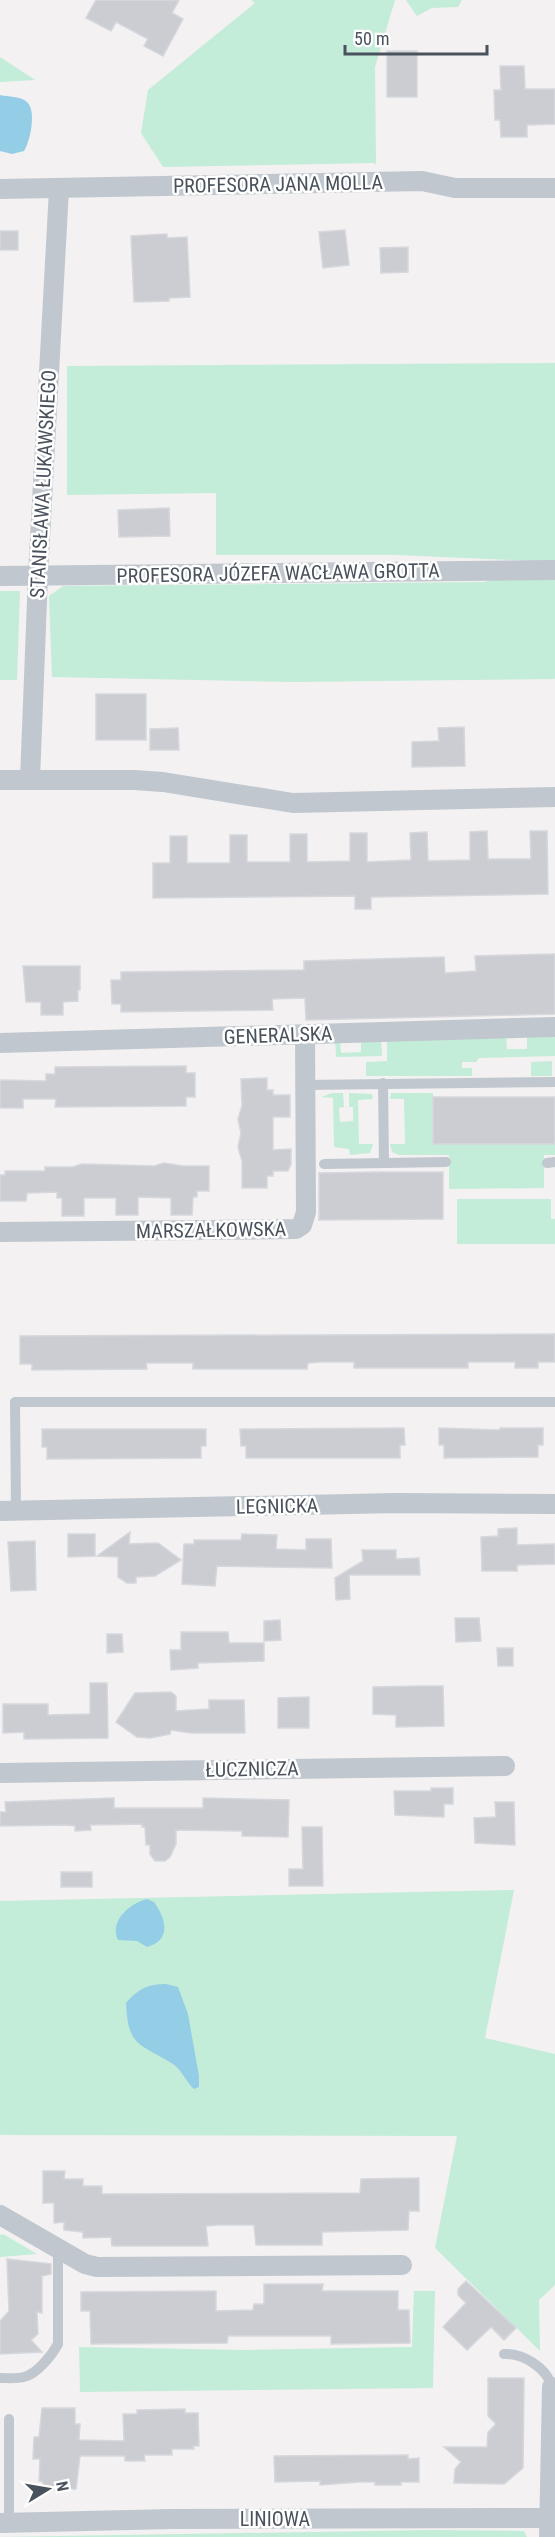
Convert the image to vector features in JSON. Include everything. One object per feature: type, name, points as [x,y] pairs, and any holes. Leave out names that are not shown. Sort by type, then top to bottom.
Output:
[{"type":"street","name":"PROFESORA JANA MOLLA","points":[[0,189],[422,181],[455,188],[555,188]]},
{"type":"street","name":"STANISŁAWA ŁUKAWSKIEGO","points":[[30,780],[38,575],[59,189]]},
{"type":"street","name":"PROFESORA JÓZEFA WACŁAWA GROTTA","points":[[0,576],[555,570]]},
{"type":"street","points":[[0,780],[163,782],[293,803],[555,797]]},
{"type":"street","name":"GENERALSKA","points":[[0,1043],[555,1027]]},
{"type":"street","name":"MARSZAŁKOWSKA","points":[[0,1232],[296,1229],[302,1225],[306,1212],[305,1035]]},
{"type":"street","name":"LEGNICKA","points":[[8,1511],[397,1503],[555,1504]]},
{"type":"street","name":"ŁUCZNICZA","points":[[0,1773],[505,1766]]},
{"type":"street","points":[[0,2215],[85,2264],[106,2268],[402,2265]]},
{"type":"street","points":[[549,2528],[553,2385]]},
{"type":"street","name":"LINIOWA","points":[[4,2523],[172,2519],[549,2528]]},
{"type":"lane","points":[[305,1085],[555,1082]]},
{"type":"lane","points":[[383,1083],[384,1163]]},
{"type":"lane","points":[[324,1164],[446,1162]]},
{"type":"lane","points":[[8,1511],[15,1402],[555,1402]]},
{"type":"lane","points":[[0,2378],[21,2378],[31,2374],[55,2351],[58,2344],[58,2248]]},
{"type":"lane","points":[[504,2354],[516,2354],[538,2367],[550,2378],[553,2385]]},
{"type":"lane","points":[[4,2523],[9,2419]]},
{"type":"green space","points":[[251,0],[395,0],[375,67],[376,165],[374,163],[163,167],[141,133],[148,90],[255,3]]},
{"type":"green space","points":[[406,0],[462,0],[458,7],[432,8],[417,16]]},
{"type":"green space","points":[[0,57],[35,80],[0,82]]},
{"type":"green space","points":[[555,363],[555,679],[294,682],[52,677],[49,596],[63,586],[485,582],[534,561],[397,555],[216,555],[216,493],[67,495],[67,366]]},
{"type":"green space","points":[[0,591],[20,591],[17,680],[0,680]]},
{"type":"green space","points":[[555,1034],[555,1056],[479,1058],[476,1062],[462,1062],[462,1068],[472,1068],[472,1076],[366,1076],[366,1062],[387,1061],[387,1037],[506,1035],[507,1049],[527,1049],[527,1035]]},
{"type":"green space","points":[[361,1038],[381,1038],[382,1056],[336,1057],[335,1039],[340,1039],[341,1053],[361,1052]]},
{"type":"green space","points":[[552,1061],[552,1076],[531,1076],[531,1062]]},
{"type":"green space","points":[[332,1093],[343,1093],[344,1107],[339,1108],[340,1122],[353,1121],[353,1107],[349,1107],[349,1093],[372,1094],[373,1099],[358,1100],[359,1144],[373,1144],[370,1153],[350,1155],[349,1149],[334,1147],[333,1098],[321,1097]]},
{"type":"green space","points":[[391,1093],[433,1093],[434,1144],[555,1144],[555,1155],[544,1155],[544,1188],[449,1189],[449,1155],[399,1155],[392,1152],[390,1144],[405,1144],[404,1099],[390,1099]]},
{"type":"green space","points":[[457,1199],[551,1199],[551,1219],[555,1219],[555,1244],[457,1244]]},
{"type":"green space","points":[[514,1890],[485,2038],[555,2054],[555,2285],[539,2300],[540,2351],[435,2248],[457,2136],[0,2135],[0,1901]]},
{"type":"green space","points":[[3,2234],[37,2254],[0,2257],[0,2235]]},
{"type":"green space","points":[[414,2291],[435,2291],[433,2388],[80,2392],[79,2347],[245,2350],[412,2347]]},
{"type":"green space","points":[[433,2530],[524,2531],[527,2537],[0,2537]]},
{"type":"water","points":[[0,95],[21,99],[30,106],[32,126],[24,151],[12,154],[0,151]]},
{"type":"water","points":[[147,1899],[154,1902],[164,1922],[160,1939],[147,1947],[137,1941],[118,1940],[116,1926],[123,1914],[134,1904]]},
{"type":"water","points":[[166,1984],[178,1987],[188,2014],[199,2076],[199,2087],[194,2089],[173,2064],[144,2047],[133,2037],[127,2018],[126,2003],[135,1994],[144,1988]]},
{"type":"building","points":[[96,0],[179,0],[172,13],[183,19],[163,56],[144,46],[148,39],[116,22],[111,31],[86,18]]},
{"type":"building","points":[[387,51],[417,51],[417,97],[387,97]]},
{"type":"building","points":[[500,66],[524,66],[525,89],[555,89],[555,124],[527,125],[527,137],[501,137],[500,120],[495,120],[494,90],[501,90]]},
{"type":"building","points":[[345,230],[349,265],[323,268],[319,232]]},
{"type":"building","points":[[0,231],[18,231],[18,250],[0,250]]},
{"type":"building","points":[[167,234],[167,238],[187,237],[190,297],[169,298],[169,301],[134,302],[131,236]]},
{"type":"building","points":[[408,247],[408,272],[381,273],[380,248]]},
{"type":"building","points":[[169,508],[170,536],[119,537],[118,510]]},
{"type":"building","points":[[96,694],[146,694],[146,740],[96,740]]},
{"type":"building","points":[[464,727],[465,766],[412,767],[412,742],[439,741],[438,728]]},
{"type":"building","points":[[178,728],[179,750],[150,750],[150,729]]},
{"type":"building","points":[[487,831],[488,859],[531,859],[530,831],[547,831],[548,894],[371,897],[371,909],[355,909],[355,896],[153,898],[153,863],[170,863],[170,836],[187,836],[187,863],[230,863],[230,835],[247,835],[247,862],[290,862],[290,834],[307,834],[307,862],[350,861],[350,833],[367,833],[367,862],[411,860],[410,833],[427,832],[428,861],[470,860],[470,832]]},
{"type":"building","points":[[555,954],[555,1014],[306,1020],[305,998],[272,999],[273,1010],[121,1012],[121,1004],[112,1004],[111,980],[121,980],[121,972],[304,970],[304,961],[444,957],[445,973],[476,971],[475,956]]},
{"type":"building","points":[[23,966],[80,966],[78,1001],[63,1002],[63,1015],[41,1015],[41,1002],[26,1002]]},
{"type":"building","points":[[186,1066],[186,1073],[195,1073],[195,1097],[186,1097],[186,1106],[55,1107],[56,1099],[23,1099],[23,1108],[0,1108],[0,1080],[46,1081],[46,1074],[55,1074],[55,1067]]},
{"type":"building","points":[[267,1078],[267,1090],[273,1090],[273,1095],[290,1095],[290,1117],[273,1117],[273,1150],[291,1149],[291,1164],[288,1171],[273,1171],[273,1176],[267,1176],[267,1188],[242,1188],[242,1161],[238,1147],[241,1133],[238,1119],[242,1106],[241,1079]]},
{"type":"building","points":[[433,1097],[555,1097],[555,1144],[433,1144]]},
{"type":"building","points":[[164,1163],[209,1166],[209,1191],[197,1191],[197,1197],[193,1197],[192,1215],[171,1215],[171,1198],[138,1197],[138,1215],[116,1215],[116,1198],[84,1198],[84,1216],[62,1216],[62,1198],[57,1198],[57,1192],[27,1193],[26,1201],[0,1201],[0,1175],[5,1175],[5,1171],[45,1171],[45,1167],[73,1167],[82,1164],[154,1166]]},
{"type":"building","points":[[443,1172],[443,1219],[319,1220],[319,1173]]},
{"type":"building","points":[[555,1334],[555,1362],[538,1362],[538,1368],[515,1368],[515,1362],[468,1362],[468,1368],[354,1368],[354,1362],[320,1362],[308,1363],[307,1369],[193,1369],[193,1363],[146,1363],[147,1369],[32,1370],[32,1364],[20,1364],[20,1336]]},
{"type":"building","points":[[404,1428],[405,1445],[400,1445],[400,1458],[246,1458],[246,1446],[241,1446],[240,1429]]},
{"type":"building","points":[[439,1428],[500,1430],[500,1428],[543,1428],[543,1445],[538,1445],[538,1457],[444,1458],[444,1445],[439,1445]]},
{"type":"building","points":[[42,1429],[206,1429],[206,1446],[201,1446],[201,1458],[47,1459],[47,1447],[42,1447]]},
{"type":"building","points":[[517,1528],[517,1545],[555,1544],[555,1564],[517,1565],[517,1571],[482,1571],[481,1537],[498,1536],[498,1529]]},
{"type":"building","points":[[130,1532],[129,1544],[158,1543],[181,1560],[155,1576],[136,1577],[136,1583],[127,1583],[118,1577],[118,1557],[97,1556]]},
{"type":"building","points":[[68,1534],[95,1534],[95,1556],[68,1557]]},
{"type":"building","points":[[242,1534],[277,1535],[276,1549],[306,1550],[306,1539],[331,1539],[332,1568],[217,1566],[215,1586],[182,1584],[184,1544],[194,1544],[194,1540],[241,1540]]},
{"type":"building","points":[[35,1541],[36,1590],[11,1591],[8,1542]]},
{"type":"building","points":[[362,1550],[396,1550],[396,1559],[419,1558],[420,1575],[349,1575],[350,1599],[336,1600],[335,1578],[363,1561]]},
{"type":"building","points":[[455,1618],[479,1618],[481,1641],[456,1642]]},
{"type":"building","points":[[280,1620],[281,1640],[264,1641],[264,1621]]},
{"type":"building","points":[[181,1632],[228,1632],[229,1643],[264,1643],[264,1661],[198,1663],[198,1668],[171,1670],[170,1650],[181,1650]]},
{"type":"building","points":[[107,1634],[122,1634],[123,1652],[107,1653]]},
{"type":"building","points":[[497,1648],[513,1648],[513,1666],[498,1666]]},
{"type":"building","points":[[90,1683],[107,1683],[108,1738],[24,1739],[24,1732],[3,1733],[3,1704],[48,1704],[48,1715],[90,1714]]},
{"type":"building","points":[[443,1686],[444,1726],[396,1727],[396,1715],[373,1714],[373,1687]]},
{"type":"building","points":[[171,1692],[176,1696],[176,1711],[209,1709],[209,1700],[244,1700],[245,1733],[191,1733],[171,1730],[170,1734],[150,1738],[137,1737],[116,1722],[135,1693]]},
{"type":"building","points":[[309,1697],[309,1728],[278,1728],[278,1698]]},
{"type":"building","points":[[431,1788],[453,1788],[453,1804],[444,1804],[444,1817],[395,1815],[394,1791],[431,1791]]},
{"type":"building","points":[[114,1798],[114,1808],[203,1808],[203,1798],[289,1800],[288,1837],[242,1836],[242,1831],[176,1830],[176,1844],[170,1857],[165,1861],[155,1861],[150,1854],[150,1845],[146,1845],[145,1827],[142,1827],[142,1824],[90,1825],[91,1830],[75,1831],[75,1826],[68,1825],[0,1826],[0,1812],[6,1812],[5,1802]]},
{"type":"building","points":[[495,1802],[514,1802],[515,1845],[475,1843],[474,1818],[496,1817]]},
{"type":"building","points":[[302,1827],[322,1827],[323,1886],[289,1886],[289,1869],[303,1869]]},
{"type":"building","points":[[61,1872],[92,1872],[92,1887],[61,1887]]},
{"type":"building","points":[[43,2171],[65,2171],[64,2179],[83,2179],[83,2186],[102,2186],[102,2194],[360,2193],[361,2179],[419,2178],[419,2211],[409,2211],[408,2230],[322,2232],[322,2245],[256,2245],[254,2225],[218,2225],[206,2226],[208,2246],[112,2246],[111,2237],[83,2238],[83,2232],[64,2230],[64,2222],[54,2223],[54,2203],[43,2203]]},
{"type":"building","points":[[7,2259],[51,2264],[51,2274],[42,2276],[42,2313],[37,2312],[38,2334],[31,2340],[42,2352],[0,2354],[0,2321],[9,2311]]},
{"type":"building","points":[[466,2281],[516,2328],[504,2340],[491,2327],[467,2350],[443,2327],[466,2303],[458,2295],[458,2289]]},
{"type":"building","points":[[264,2284],[323,2284],[322,2291],[398,2291],[398,2310],[409,2310],[410,2343],[331,2344],[331,2336],[228,2336],[227,2343],[91,2344],[90,2311],[81,2311],[81,2292],[216,2291],[216,2311],[253,2310],[254,2304],[264,2304]]},
{"type":"building","points":[[488,2378],[524,2378],[523,2468],[504,2484],[454,2483],[455,2469],[461,2462],[444,2447],[487,2447],[488,2432],[496,2424],[488,2416]]},
{"type":"building","points":[[42,2408],[75,2408],[75,2424],[80,2424],[79,2440],[124,2441],[123,2414],[137,2414],[137,2410],[185,2409],[185,2413],[198,2413],[199,2446],[193,2446],[194,2449],[172,2449],[172,2455],[144,2455],[145,2461],[125,2461],[125,2456],[80,2456],[76,2489],[42,2490],[43,2482],[39,2481],[40,2459],[33,2459],[34,2437],[39,2437]]},
{"type":"building","points":[[408,2455],[408,2459],[419,2458],[419,2482],[401,2482],[401,2485],[375,2485],[375,2482],[360,2482],[320,2485],[320,2481],[275,2482],[274,2456]]}]
